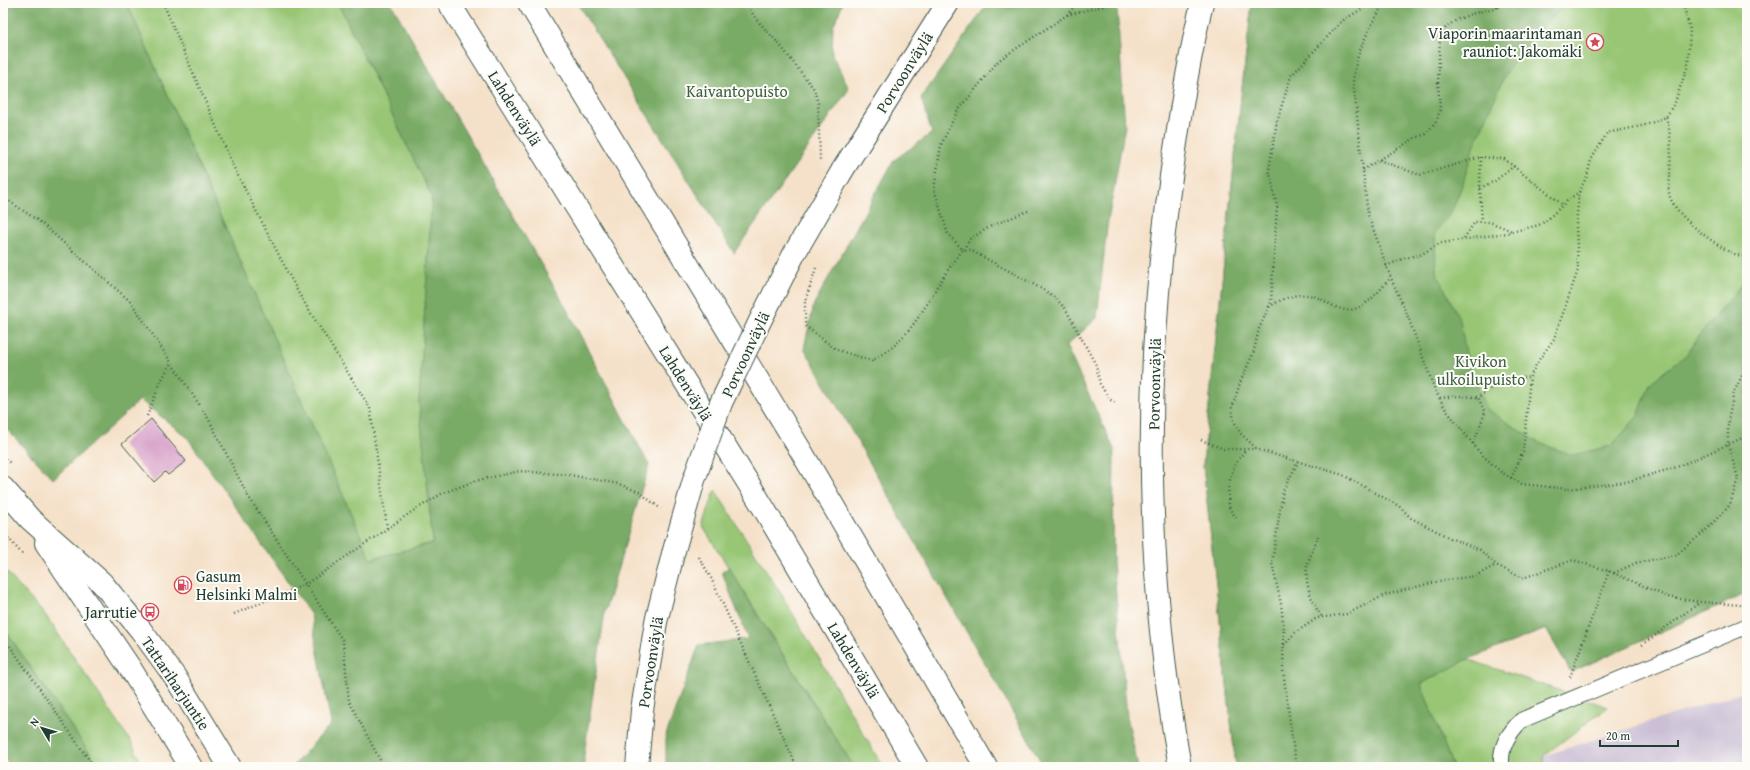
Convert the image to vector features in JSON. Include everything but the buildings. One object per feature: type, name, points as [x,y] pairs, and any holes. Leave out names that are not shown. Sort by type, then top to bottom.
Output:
[{"type":"main road","name":"Lahdenväylä","points":[[449,3],[760,502],[917,767]]},
{"type":"main road","points":[[529,3],[801,451],[986,767]]},
{"type":"main road","name":"Porvoonväylä","points":[[636,767],[642,710],[656,622],[694,480],[721,403],[794,254],[842,171],[948,3]]},
{"type":"main road","name":"Porvoonväylä","points":[[1180,767],[1163,650],[1153,531],[1153,406],[1156,308],[1166,208],[1191,49],[1202,3]]},
{"type":"main road","name":"Tattariharjuntie","points":[[3,488],[30,519],[132,671],[191,767]]},
{"type":"main road","name":"Tattariharjuntie","points":[[30,519],[102,583],[140,629],[175,677],[230,767]]},
{"type":"lane","points":[[1502,767],[1502,752],[1505,740],[1512,729],[1522,720],[1747,626]]},
{"type":"path","points":[[163,3],[234,168],[299,294],[370,408],[387,528]]},
{"type":"path","points":[[1077,3],[1067,15],[999,60],[957,112],[940,145],[934,189],[948,234],[963,250],[970,250],[986,258],[1053,296],[1065,308],[1096,365],[1100,384],[1109,399],[1117,404]]},
{"type":"path","points":[[1067,15],[1103,6],[1107,3]]},
{"type":"path","points":[[1256,448],[1241,434],[1234,421],[1232,408],[1241,380],[1254,354],[1259,329],[1271,302],[1277,208],[1269,169],[1277,121],[1291,76],[1342,21],[1372,3]]},
{"type":"path","points":[[1384,3],[1367,32],[1354,64],[1354,99],[1368,215],[1386,266],[1440,398],[1446,410],[1481,454],[1501,472],[1522,484],[1568,489],[1626,482],[1677,467],[1747,436]]},
{"type":"path","points":[[1491,3],[1498,7]]},
{"type":"path","points":[[1363,170],[1415,138],[1426,134],[1437,120],[1440,109],[1438,83],[1440,36],[1444,29],[1457,20],[1498,7],[1502,3]]},
{"type":"path","points":[[1511,478],[1523,452],[1530,377],[1538,361],[1554,339],[1578,270],[1576,225],[1579,192],[1587,176],[1591,160],[1607,133],[1646,125],[1666,117],[1675,102],[1688,66],[1690,30],[1683,3]]},
{"type":"path","points":[[1666,117],[1670,130],[1670,175],[1668,187],[1672,202],[1683,216],[1706,236],[1733,253],[1747,257]]},
{"type":"path","points":[[1379,160],[1420,175],[1481,157],[1504,159],[1563,205]]},
{"type":"path","points":[[1481,157],[1480,188],[1482,222]]},
{"type":"path","points":[[1480,188],[1495,181],[1514,166]]},
{"type":"path","points":[[1386,266],[1405,258],[1420,255],[1441,243],[1513,232],[1539,225],[1546,221],[1579,192]]},
{"type":"path","points":[[3,197],[40,222],[131,302],[208,418],[248,496],[343,641],[348,701],[380,760],[382,767]]},
{"type":"path","points":[[963,250],[970,239],[991,226],[1028,211]]},
{"type":"path","points":[[1464,239],[1475,222],[1490,222],[1513,232]]},
{"type":"path","points":[[1268,308],[1280,300],[1291,296],[1310,296],[1332,306],[1350,310],[1366,303],[1391,278]]},
{"type":"path","points":[[147,416],[161,381],[171,363]]},
{"type":"path","points":[[1614,573],[1636,563],[1676,554],[1705,531],[1730,505],[1738,478],[1728,445],[1728,421],[1734,392],[1747,366]]},
{"type":"path","points":[[1440,398],[1458,396],[1478,397],[1505,380],[1530,377]]},
{"type":"path","points":[[1473,444],[1485,413],[1478,397]]},
{"type":"path","points":[[1201,440],[1224,449],[1256,448],[1343,475],[1399,506],[1411,518],[1450,538],[1480,550],[1496,565],[1523,578],[1573,560],[1609,571],[1668,597],[1700,602],[1747,606]]},
{"type":"path","points":[[1236,518],[1229,507],[1228,487],[1234,466],[1246,448]]},
{"type":"path","points":[[1297,767],[1283,670],[1284,645],[1281,604],[1272,563],[1283,491],[1298,462]]},
{"type":"path","points":[[234,614],[306,584],[387,528],[443,493],[475,481],[520,472],[570,475],[619,484],[639,492],[658,505],[662,511]]},
{"type":"path","points":[[1318,536],[1308,566],[1308,587],[1315,607],[1323,618]]},
{"type":"path","points":[[698,556],[711,578],[797,767]]},
{"type":"path","points":[[1284,645],[1295,633],[1317,618],[1347,614],[1385,595],[1440,581],[1475,576],[1496,565]]},
{"type":"path","points":[[1571,672],[1609,571]]},
{"type":"path","points":[[3,636],[94,767]]},
{"type":"shaded area","points":[[1747,691],[1747,767],[1546,767],[1543,756]]},
{"type":"green space","points":[[3,3],[127,3],[371,559],[433,543],[419,401],[432,197],[338,3],[391,3],[564,304],[649,465],[605,611],[584,755],[584,767],[292,767],[331,724],[311,615],[187,437],[140,400],[53,479],[3,425]]},
{"type":"green space","points":[[127,3],[338,3],[432,197],[419,401],[433,543],[370,559]]},
{"type":"green space","name":"Kaivantopuisto","points":[[577,3],[843,3],[833,27],[832,54],[849,89],[734,253]]},
{"type":"green space","points":[[988,3],[1121,3],[1117,7],[1125,126],[1107,227],[1097,318],[1066,346],[1114,449],[1113,562],[1127,716],[1138,767],[1044,767],[804,348],[814,304],[894,160],[932,133],[921,98]]},
{"type":"green space","name":"Kivikon ulkoilupuisto","points":[[1252,3],[1747,3],[1747,593],[1571,672],[1546,629],[1467,659],[1608,707],[1543,756],[1546,767],[1236,767],[1203,465]]},
{"type":"green space","name":"Kivikon ulkoilupuisto","points":[[1252,3],[1566,3],[1523,48],[1505,75],[1473,149],[1463,183],[1451,213],[1435,232],[1436,271],[1460,320],[1468,366],[1488,410],[1539,443],[1573,455],[1611,446],[1638,416],[1650,383],[1686,355],[1701,333],[1747,278],[1747,593],[1571,672],[1546,629],[1466,660],[1421,684],[1453,767],[1236,767],[1203,465]]},
{"type":"green space","points":[[715,490],[783,597],[883,767],[854,767],[703,527]]},
{"type":"green space","points":[[729,567],[759,618],[854,767],[666,767],[666,735],[699,645],[748,639],[722,572]]},
{"type":"green space","points":[[3,568],[46,616],[132,743],[143,767],[99,767],[3,627]]},
{"type":"green space","points":[[3,627],[99,767],[12,767],[3,757]]},
{"type":"place","name":"Viaporin maarintaman rauniot: Jakomäki","points":[[1595,42]]},
{"type":"place","name":"Gasum Helsinki Malmi","points":[[183,585]]},
{"type":"place","name":"Jarrutie","points":[[150,612]]}]
